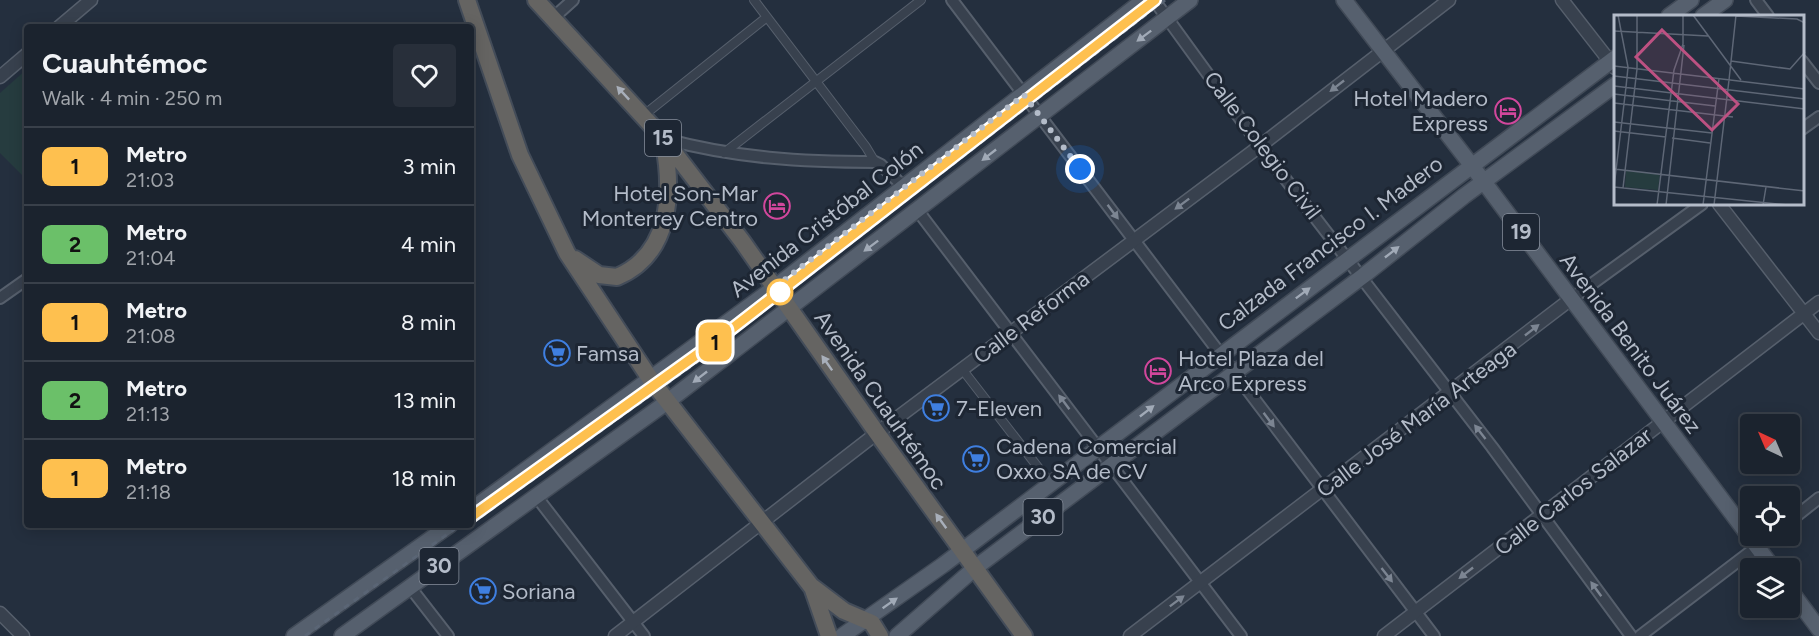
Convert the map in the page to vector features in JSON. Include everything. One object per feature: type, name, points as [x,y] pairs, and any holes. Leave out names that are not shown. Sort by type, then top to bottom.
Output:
[{"type":"highway","points":[[467,0],[520,155],[567,253],[667,402],[811,586],[844,611],[872,623],[880,636]]},
{"type":"highway","name":"Avenida Cuauhtémoc","points":[[536,0],[663,138],[742,241],[1024,636]]},
{"type":"highway","points":[[567,253],[590,270],[607,277],[617,277],[628,273],[640,263],[658,238],[669,208],[669,178],[663,138]]},
{"type":"highway","points":[[811,586],[829,636]]},
{"type":"main road","name":"Avenida Cristóbal Colón","points":[[474,508],[774,288],[1144,0]]},
{"type":"main road","name":"30","points":[[342,636],[667,402],[1190,0]]},
{"type":"main road","name":"Avenida Benito Juárez","points":[[1344,0],[1471,164],[1740,525]]},
{"type":"main road","points":[[1670,15],[1691,0]]},
{"type":"main road","points":[[1704,15],[1725,0]]},
{"type":"main road","name":"Calzada Francisco I. Madero","points":[[842,636],[962,551],[1099,449],[1471,164],[1613,63]]},
{"type":"main road","name":"Calzada Francisco I. Madero","points":[[897,636],[975,568],[1363,276],[1483,181],[1614,86]]},
{"type":"main road","name":"30","points":[[294,636],[446,528]]},
{"type":"main road","name":"Avenida Benito Juárez","points":[[1756,546],[1765,558]]},
{"type":"main road","points":[[1800,603],[1819,629]]},
{"type":"street","points":[[63,24],[91,0]]},
{"type":"street","points":[[553,18],[573,0]]},
{"type":"street","points":[[754,0],[816,80],[875,162]]},
{"type":"street","points":[[724,153],[921,0]]},
{"type":"street","points":[[952,0],[1219,356],[1434,636]]},
{"type":"street","name":"Calle Colegio Civil","points":[[1154,0],[1260,146],[1363,276],[1631,636]]},
{"type":"street","name":"Calle Reforma","points":[[615,636],[877,433],[1260,146],[1382,49],[1449,0]]},
{"type":"street","points":[[1562,0],[1613,63]]},
{"type":"street","points":[[1756,0],[1767,15]]},
{"type":"street","points":[[644,115],[767,17]]},
{"type":"street","points":[[0,77],[24,57]]},
{"type":"street","points":[[1804,62],[1819,83]]},
{"type":"street","points":[[1804,128],[1819,117]]},
{"type":"street","points":[[663,138],[724,153],[810,162],[875,162],[905,188]]},
{"type":"street","name":"Calle José María Arteaga","points":[[1130,636],[1450,394],[1571,299],[1699,206]]},
{"type":"street","points":[[1721,206],[1819,333]]},
{"type":"street","points":[[918,211],[1241,636]]},
{"type":"street","points":[[0,298],[24,281]]},
{"type":"street","name":"Calle Carlos Salazar","points":[[1384,636],[1661,421],[1819,302]]},
{"type":"street","points":[[962,369],[1051,484]]},
{"type":"street","points":[[536,496],[644,636]]},
{"type":"street","points":[[1800,513],[1819,498]]},
{"type":"street","points":[[1640,636],[1756,546]]},
{"type":"street","points":[[410,588],[448,636]]},
{"type":"street","points":[[2,619],[22,636]]},
{"type":"green space","points":[[24,72],[24,177],[0,153],[0,93]]},
{"type":"railway","points":[[474,522],[704,357],[1165,0]]},
{"type":"railway","points":[[305,636],[456,528]]},
{"type":"metro line","name":"1","points":[[474,515],[720,338],[1155,0]]},
{"type":"place","name":"Hotel Madero Express","points":[[1508,111]]},
{"type":"place","name":"Hotel Son-Mar Monterrey Centro","points":[[777,206]]},
{"type":"place","name":"Famsa","points":[[557,353]]},
{"type":"place","name":"Hotel Plaza del Arco Express","points":[[1158,371]]},
{"type":"place","name":"7-Eleven","points":[[936,408]]},
{"type":"place","name":"Cadena Comercial Oxxo SA de CV","points":[[976,459]]},
{"type":"place","name":"Soriana","points":[[483,591]]},
{"type":"route","points":[[780,292],[774,288],[1024,95],[1080,169]]}]
